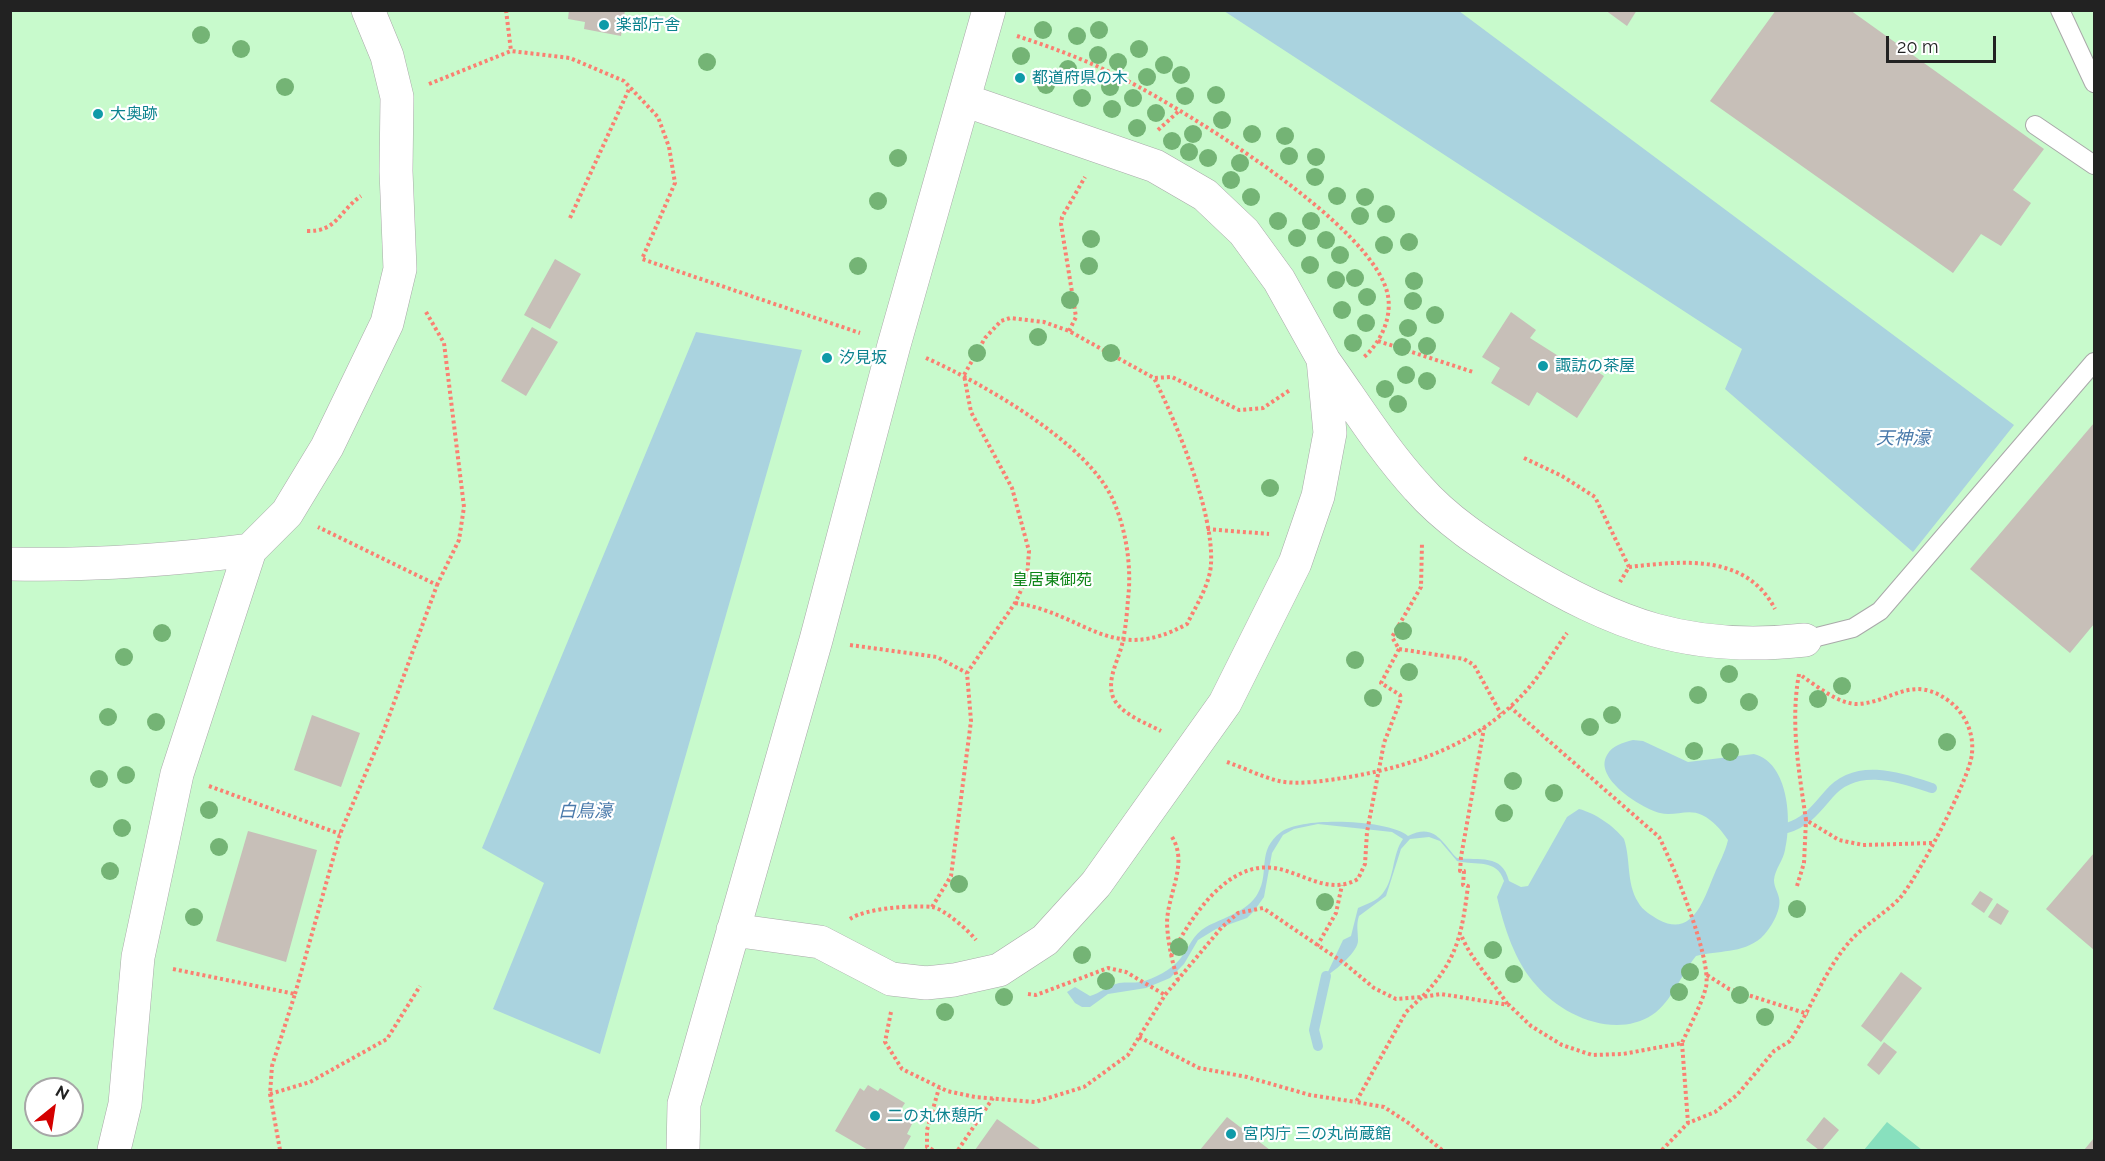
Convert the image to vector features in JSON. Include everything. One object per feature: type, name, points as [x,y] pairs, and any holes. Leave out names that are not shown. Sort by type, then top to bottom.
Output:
[{"type":"street","points":[[114,1150],[124,1104],[138,957],[177,774],[250,550],[287,513],[327,447],[387,322],[400,269],[397,97],[387,56],[368,10]]},
{"type":"street","points":[[683,1150],[684,1104],[816,640],[894,345],[988,10]]},
{"type":"street","points":[[964,100],[1155,165],[1205,195],[1244,232],[1279,280],[1323,359],[1417,487],[1440,511],[1505,557],[1593,609],[1647,629],[1719,644],[1774,644],[1805,640]]},
{"type":"street","points":[[733,930],[820,942],[891,979],[926,983],[999,970],[1045,940],[1096,884],[1146,816],[1224,703],[1268,620],[1305,538],[1318,496],[1330,433],[1323,359]]},
{"type":"street","points":[[10,564],[77,566],[186,558],[250,550]]},
{"type":"lane","points":[[2060,10],[2094,83]]},
{"type":"lane","points":[[2035,125],[2094,165]]},
{"type":"lane","points":[[1805,640],[1853,628],[1880,611],[2094,362]]},
{"type":"path","points":[[506,10],[511,51]]},
{"type":"path","points":[[397,97],[511,51],[570,58],[624,81],[658,117],[669,147],[675,183],[642,259],[894,345],[964,375],[1054,432],[1092,470],[1113,499],[1126,540],[1130,588],[1123,641],[1111,683],[1114,699],[1127,712],[1191,748],[1279,781],[1322,781],[1379,772],[1437,753],[1484,728],[1526,691],[1629,567],[1595,497],[1562,476],[1524,458]]},
{"type":"path","points":[[570,218],[630,87]]},
{"type":"path","points":[[1069,332],[1076,317],[1061,224],[1062,217],[1102,148]]},
{"type":"path","points":[[307,231],[320,231],[333,224],[348,205],[361,196],[397,193]]},
{"type":"path","points":[[280,1150],[270,1094],[272,1066],[295,994],[340,834],[384,730],[437,585],[459,540],[464,507],[444,343],[400,269]]},
{"type":"path","points":[[932,907],[951,876],[971,721],[967,673],[1015,603],[1028,578],[1029,551],[1012,488],[971,412],[964,375],[985,338],[1001,321],[1010,318],[1044,322],[1069,332],[1155,378],[1172,377],[1239,410],[1263,408],[1289,390],[1323,359]]},
{"type":"path","points":[[1378,341],[1473,372]]},
{"type":"path","points":[[1015,603],[1031,605],[1082,628],[1123,641],[1152,639],[1187,624],[1208,580],[1211,564],[1207,529],[1194,479],[1155,378]]},
{"type":"path","points":[[1399,649],[1392,637],[1421,587],[1421,547],[1430,525],[1440,511]]},
{"type":"path","points":[[287,513],[437,585]]},
{"type":"path","points":[[1207,529],[1305,538]]},
{"type":"path","points":[[816,640],[936,657],[967,673]]},
{"type":"path","points":[[1399,649],[1464,659],[1474,665],[1501,714]]},
{"type":"path","points":[[1171,956],[1183,932],[1222,885],[1260,867],[1274,868],[1318,883],[1342,885],[1358,879],[1384,742],[1401,699],[1401,695],[1381,683],[1399,649]]},
{"type":"path","points":[[1662,1150],[1688,1123],[1715,1112],[1737,1095],[1774,1051],[1790,1041],[1808,1014],[1829,972],[1851,941],[1901,897],[1954,804],[1972,752],[1968,721],[1959,710],[1931,691],[1912,688],[1858,704],[1845,702],[1799,674]]},
{"type":"path","points":[[1510,707],[1659,837],[1674,866],[1704,956],[1707,975],[1701,1001],[1682,1043],[1688,1123]]},
{"type":"path","points":[[1356,1102],[1406,1012],[1435,983],[1461,936],[1468,886],[1463,885],[1464,871],[1460,871],[1461,857],[1484,728]]},
{"type":"path","points":[[177,774],[340,834]]},
{"type":"path","points":[[1146,816],[1170,834],[1180,856],[1171,891],[1167,923],[1171,956],[1178,980]]},
{"type":"path","points":[[1797,886],[1804,863],[1806,820]]},
{"type":"path","points":[[1839,840],[1863,845],[1933,843]]},
{"type":"path","points":[[1317,946],[1336,913],[1342,885]]},
{"type":"path","points":[[820,942],[855,916],[876,910],[932,907],[970,933],[1010,985],[1030,995],[1108,968],[1126,972],[1165,995]]},
{"type":"path","points":[[891,979],[891,1011],[885,1042],[902,1069],[939,1088],[956,1093],[1035,1102],[1084,1087],[1128,1055],[1165,995],[1222,927],[1238,913],[1253,908],[1263,908],[1344,963],[1374,988],[1396,999],[1441,994],[1509,1005]]},
{"type":"path","points":[[1461,936],[1467,950],[1487,973],[1509,1005],[1531,1026],[1562,1045],[1592,1055],[1623,1054],[1682,1043]]},
{"type":"path","points":[[138,957],[187,973],[295,994]]},
{"type":"path","points":[[1707,975],[1729,989],[1808,1014]]},
{"type":"path","points":[[270,1094],[310,1082],[387,1039],[420,986]]},
{"type":"path","points":[[1139,1037],[1199,1068],[1247,1077],[1310,1095],[1384,1107],[1410,1124],[1442,1150]]},
{"type":"path","points":[[933,1150],[927,1147],[927,1130],[939,1088]]},
{"type":"path","points":[[958,1150],[993,1098]]},
{"type":"green space","name":"皇居東御苑","points":[[10,11],[2094,11],[2094,1150],[11,1150]]},
{"type":"green space","points":[[1887,1122],[1922,1150],[1864,1150]]},
{"type":"water","name":"天神濠","points":[[1224,11],[1459,11],[2014,425],[1913,552],[1725,389],[1742,349]]},
{"type":"water","name":"白鳥濠","points":[[696,332],[802,350],[600,1054],[493,1009],[544,883],[482,848]]},
{"type":"water","points":[[1633,740],[1643,741],[1688,762],[1754,754],[1766,760],[1775,769],[1781,781],[1788,824],[1783,858],[1774,880],[1779,908],[1768,930],[1761,938],[1746,947],[1696,956],[1665,1003],[1652,1015],[1637,1022],[1622,1025],[1590,1021],[1560,1006],[1547,996],[1522,966],[1511,944],[1497,897],[1504,881],[1501,874],[1485,864],[1457,861],[1440,841],[1429,837],[1410,839],[1401,849],[1386,896],[1359,916],[1358,940],[1355,950],[1326,976],[1343,940],[1351,936],[1358,908],[1378,898],[1387,887],[1399,845],[1403,839],[1392,832],[1318,824],[1294,829],[1283,835],[1272,853],[1264,897],[1254,911],[1247,918],[1216,929],[1198,940],[1184,964],[1170,978],[1146,988],[1108,994],[1090,1007],[1082,1007],[1075,1003],[1067,992],[1075,987],[1090,996],[1119,983],[1146,981],[1168,970],[1177,963],[1194,937],[1202,930],[1241,910],[1254,900],[1261,885],[1266,854],[1273,839],[1292,827],[1326,822],[1384,826],[1408,836],[1417,832],[1431,833],[1437,836],[1457,858],[1495,862],[1506,872],[1509,881],[1521,887],[1528,886],[1567,817],[1579,809],[1604,821],[1624,839],[1632,887],[1642,908],[1659,920],[1681,924],[1689,920],[1701,905],[1728,840],[1710,820],[1702,815],[1692,812],[1660,813],[1631,799],[1621,791],[1607,773],[1604,764],[1607,755],[1615,747]]},
{"type":"building","name":"楽部庁舎","points":[[569,10],[625,10],[621,36],[584,29],[585,22],[568,19]]},
{"type":"building","points":[[1605,10],[1637,10],[1627,26]]},
{"type":"building","points":[[1776,10],[1850,10],[2044,149],[2013,190],[2031,203],[2001,246],[1981,234],[1953,273],[1710,101]]},
{"type":"building","points":[[555,259],[581,274],[550,329],[524,315]]},
{"type":"building","name":"諏訪の茶屋","points":[[1511,312],[1536,330],[1530,338],[1571,364],[1575,357],[1604,376],[1577,418],[1537,392],[1529,406],[1491,383],[1500,368],[1482,357]]},
{"type":"building","points":[[532,327],[558,342],[526,396],[501,381]]},
{"type":"building","points":[[2094,423],[2094,624],[2070,653],[1970,569]]},
{"type":"building","points":[[312,715],[360,733],[341,787],[294,770]]},
{"type":"building","points":[[248,831],[317,850],[286,962],[216,941]]},
{"type":"building","points":[[2094,853],[2094,950],[2046,909]]},
{"type":"building","points":[[1980,891],[1993,899],[1984,913],[1971,904]]},
{"type":"building","points":[[1997,903],[2009,911],[2001,925],[1988,917]]},
{"type":"building","points":[[1901,972],[1922,988],[1881,1042],[1861,1026]]},
{"type":"building","points":[[1884,1042],[1897,1052],[1879,1075],[1867,1065]]},
{"type":"building","name":"二の丸休憩所","points":[[868,1085],[878,1091],[880,1088],[905,1103],[899,1112],[914,1120],[907,1134],[911,1136],[903,1150],[868,1150],[835,1131],[860,1088],[864,1091]]},
{"type":"building","name":"宮内庁 三の丸尚蔵館","points":[[1227,1117],[1270,1150],[1200,1150]]},
{"type":"building","points":[[1824,1117],[1839,1130],[1822,1150],[1819,1150],[1806,1140]]},
{"type":"building","points":[[997,1119],[1040,1149],[975,1150]]},
{"type":"building","points":[[2094,1138],[2094,1150],[2084,1150]]},
{"type":"waterway","points":[[1787,828],[1806,819],[1840,784],[1852,778],[1878,775],[1932,788]]},
{"type":"waterway","points":[[1318,1046],[1314,1030],[1326,976]]},
{"type":"place","name":"楽部庁舎","points":[[604,25]]},
{"type":"place","name":"都道府県の木","points":[[1020,78]]},
{"type":"place","name":"大奥跡","points":[[98,114]]},
{"type":"place","name":"汐見坂","points":[[827,358]]},
{"type":"place","name":"諏訪の茶屋","points":[[1543,366]]},
{"type":"place","name":"二の丸休憩所","points":[[875,1116]]},
{"type":"place","name":"宮内庁 三の丸尚蔵館","points":[[1231,1134]]}]
